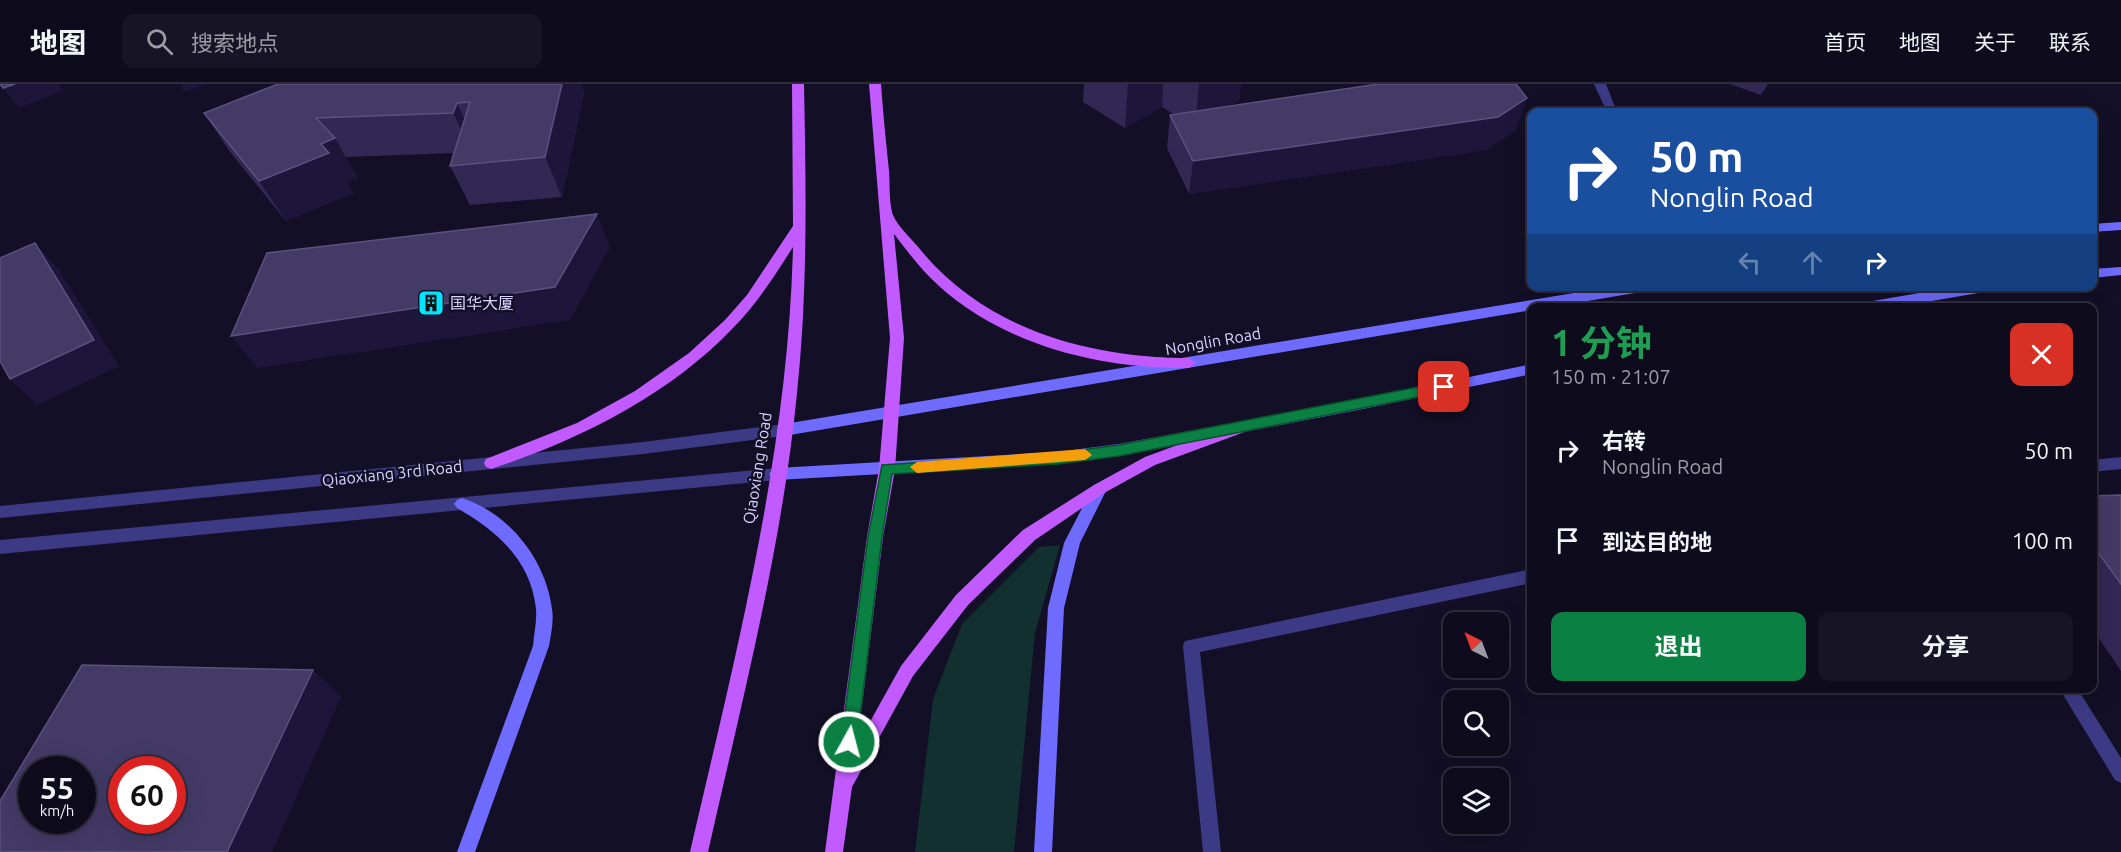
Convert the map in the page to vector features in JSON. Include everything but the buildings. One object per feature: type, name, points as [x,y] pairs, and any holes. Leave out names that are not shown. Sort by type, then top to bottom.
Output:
[{"type":"main road","name":"Qiaoxiang Road","points":[[699,852],[755,598],[784,430],[796,330],[799,226],[798,84]]},
{"type":"main road","points":[[834,852],[886,469],[897,338],[875,84]]},
{"type":"main road","points":[[886,214],[922,260],[951,290],[1001,321],[1056,345],[1112,360],[1138,364],[1189,363]]},
{"type":"main road","points":[[491,463],[528,451],[593,420],[630,400],[693,357],[719,334],[749,300],[774,267],[799,226]]},
{"type":"main road","points":[[2097,228],[2121,226]]},
{"type":"main road","points":[[2097,273],[2121,271]]},
{"type":"main road","name":"Nonglin Road","points":[[1546,303],[1617,291]]},
{"type":"main road","points":[[1890,303],[1961,291]]},
{"type":"main road","name":"Nonglin Road","points":[[784,430],[1527,306]]},
{"type":"main road","points":[[777,474],[1058,458],[1119,450],[1527,370]]},
{"type":"main road","points":[[843,788],[907,671],[962,600],[1029,535],[1099,489],[1150,461],[1245,426]]},
{"type":"main road","points":[[1042,852],[1056,608],[1072,543],[1099,489]]},
{"type":"main road","points":[[462,504],[488,518],[515,541],[538,580],[544,610],[541,646],[466,852]]},
{"type":"street","points":[[1600,84],[1610,108]]},
{"type":"street","name":"Qiaoxiang 3rd Road","points":[[0,512],[643,448],[784,430]]},
{"type":"street","points":[[2097,465],[2121,463]]},
{"type":"street","points":[[0,547],[777,474]]},
{"type":"street","points":[[1212,852],[1191,646],[1527,577]]},
{"type":"street","points":[[2070,693],[2121,774]]},
{"type":"green space","points":[[1060,545],[1035,633],[1014,852],[915,852],[933,699],[962,624],[1039,547]]},
{"type":"slow traffic","points":[[917,467],[1085,455]]},
{"type":"place","name":"国华大厦","points":[[431,303]]},
{"type":"route","points":[[849,742],[886,469],[1058,458],[1119,450],[1444,387]]}]
